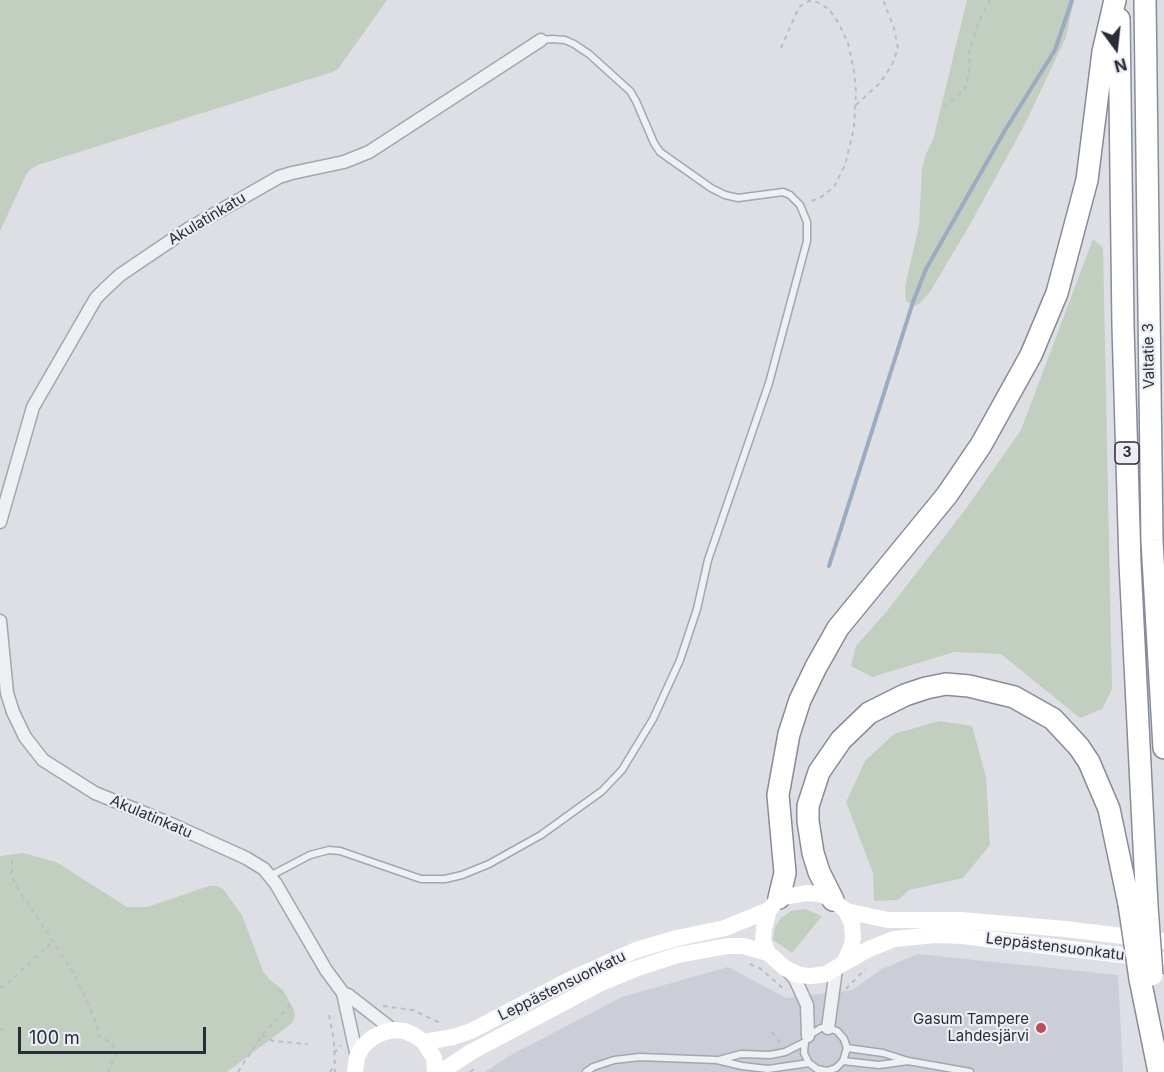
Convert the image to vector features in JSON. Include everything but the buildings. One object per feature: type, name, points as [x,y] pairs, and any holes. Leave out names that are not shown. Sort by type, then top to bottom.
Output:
[{"type":"highway","points":[[774,904],[785,873],[778,795],[789,734],[800,700],[838,628],[947,495],[981,445],[1032,355],[1057,293],[1087,180],[1103,52],[1115,0]]},
{"type":"highway","name":"3","points":[[1120,0],[1124,362],[1138,905],[1159,1072]]},
{"type":"highway","name":"Valtatie 3","points":[[1145,0],[1152,541],[1164,748]]},
{"type":"highway","points":[[840,906],[813,854],[808,806],[819,772],[841,740],[869,713],[905,695],[946,684],[969,686],[1014,697],[1053,718],[1089,762],[1109,810],[1138,905]]},
{"type":"main road","points":[[806,893],[820,894],[840,906],[852,924],[854,938],[840,966],[826,974],[799,975],[785,968],[768,953],[763,941],[764,928],[774,904],[806,893]]},
{"type":"main road","name":"Leppästensuonkatu","points":[[424,1042],[453,1038],[471,1031],[572,979],[636,950],[725,927],[774,904]]},
{"type":"main road","name":"Leppästensuonkatu","points":[[840,906],[888,920],[937,918],[1065,929],[1164,941]]},
{"type":"main road","name":"Leppästensuonkatu","points":[[840,966],[869,949],[894,939],[935,935],[973,937],[1164,960]]},
{"type":"main road","name":"Leppästensuonkatu","points":[[441,1072],[471,1052],[601,983],[635,969],[678,955],[728,946],[743,946],[768,953]]},
{"type":"main road","points":[[355,1068],[363,1047],[372,1038],[393,1030],[404,1031],[424,1042],[434,1058],[435,1072]]},
{"type":"street","name":"Akulatinkatu","points":[[0,522],[39,392],[90,308],[104,290],[120,276],[188,229],[279,177],[292,172],[344,162],[369,152],[541,40]]},
{"type":"street","name":"Akulatinkatu","points":[[0,621],[7,693],[25,738],[43,760],[95,793],[246,858],[270,876],[343,993],[355,1068]]},
{"type":"street","points":[[828,1028],[840,966]]},
{"type":"street","points":[[785,968],[795,979],[807,1005],[807,1039]]},
{"type":"street","name":"Akulatinkatu","points":[[343,993],[393,1030]]},
{"type":"lane","points":[[270,876],[310,855],[329,850],[340,851],[421,879],[445,879],[489,864],[541,835],[602,791],[622,770],[653,719],[680,660],[697,609],[708,560],[769,383],[807,241],[807,222],[800,205],[790,195],[783,192],[738,198],[711,188],[660,152],[630,91],[589,54],[565,40],[541,40]]},
{"type":"lane","points":[[717,1060],[741,1054],[770,1055],[785,1052],[821,1028],[828,1028],[837,1031],[844,1039],[847,1048],[843,1061],[836,1068],[827,1071],[817,1069],[809,1063],[804,1053],[807,1039]]},
{"type":"lane","points":[[847,1048],[883,1053],[908,1061],[970,1072]]},
{"type":"lane","points":[[586,1072],[593,1067],[614,1060],[640,1057],[717,1060],[767,1070],[809,1063]]},
{"type":"lane","points":[[843,1061],[883,1064],[908,1061]]},
{"type":"lane","points":[[883,1064],[885,1072]]},
{"type":"path","points":[[856,105],[880,82],[892,64],[898,48],[894,28],[883,0]]},
{"type":"path","points":[[944,107],[965,89],[969,73],[969,51],[979,21],[990,0]]},
{"type":"path","points":[[781,48],[799,7],[808,1],[817,2],[829,9],[848,43],[854,70],[856,105],[848,156],[834,188],[820,198],[800,205]]},
{"type":"path","points":[[12,860],[12,876],[15,884],[74,973],[97,1024],[98,1036],[112,1043],[116,1053],[108,1072]]},
{"type":"path","points":[[0,988],[53,940]]},
{"type":"path","points":[[238,1072],[262,1035],[292,1003]]},
{"type":"path","points":[[397,1008],[413,1010],[435,1022]]},
{"type":"path","points":[[329,1015],[334,1041],[335,1072]]},
{"type":"path","points":[[0,1028],[4,1031]]},
{"type":"path","points":[[772,1032],[781,1045]]},
{"type":"path","points":[[262,1035],[273,1041],[308,1044]]},
{"type":"path","points":[[330,1072],[334,1066]]},
{"type":"shaded area","points":[[918,954],[1118,975],[1123,1072],[485,1072],[511,1055],[622,997],[728,967],[786,998],[852,990],[882,969]]},
{"type":"green space","points":[[0,0],[387,0],[338,69],[332,72],[31,169],[0,231]]},
{"type":"green space","points":[[967,0],[1074,0],[1066,37],[1026,122],[930,292],[915,306],[906,301],[905,287],[919,225],[922,168],[933,140]]},
{"type":"green space","points":[[1093,239],[1103,248],[1112,689],[1102,709],[1080,718],[1001,654],[954,652],[872,677],[851,666],[856,646],[887,611],[965,510],[1021,430]]},
{"type":"green space","points":[[939,721],[972,726],[986,777],[990,845],[963,878],[909,890],[898,900],[874,901],[873,873],[846,802],[865,761],[894,734]]},
{"type":"green space","points":[[23,853],[56,862],[127,907],[147,907],[209,886],[223,889],[242,915],[263,971],[283,990],[294,1010],[295,1016],[292,1023],[227,1072],[0,1072],[0,856]]},
{"type":"green space","points":[[805,909],[822,916],[792,953],[773,940],[775,927],[781,918],[791,911]]},
{"type":"waterway","points":[[829,566],[913,302],[926,269],[1004,132],[1055,50],[1072,0]]},
{"type":"place","name":"Gasum Tampere Lahdesjärvi","points":[[1041,1028]]}]
